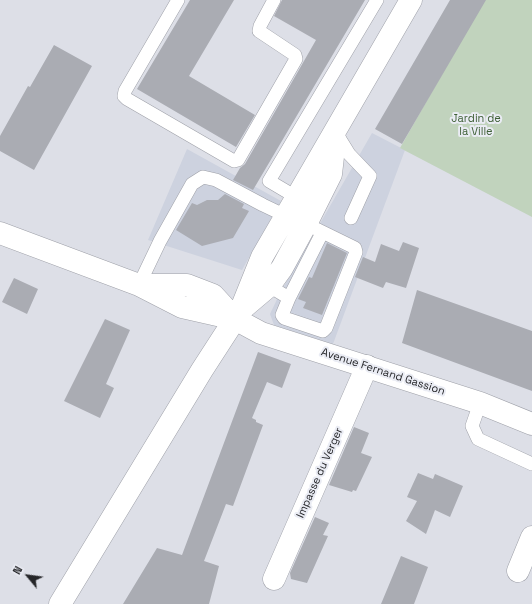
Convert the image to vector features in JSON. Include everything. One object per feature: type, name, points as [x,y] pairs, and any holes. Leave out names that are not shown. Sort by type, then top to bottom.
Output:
[{"type":"street","points":[[60,604],[202,370],[238,314],[262,257],[336,132],[411,0]]},
{"type":"street","points":[[238,314],[269,286],[314,228],[331,174],[336,132]]},
{"type":"street","name":"Avenue Fernand Gassion","points":[[0,233],[139,285],[182,307],[238,314],[261,333],[480,403],[532,424]]},
{"type":"street","name":"Impasse du Verger","points":[[274,579],[367,366]]},
{"type":"street","points":[[518,571],[532,537]]},
{"type":"lane","points":[[178,0],[125,91],[124,96],[234,161],[238,160],[296,59],[295,55],[259,31],[260,26],[274,0]]},
{"type":"lane","points":[[291,206],[269,181],[377,0]]},
{"type":"lane","points":[[336,132],[349,154],[370,176],[351,218]]},
{"type":"lane","points":[[139,285],[160,241],[192,184],[203,177],[216,180],[263,205],[291,206]]},
{"type":"lane","points":[[314,228],[356,248],[356,252],[326,328],[323,331],[284,318],[282,315],[289,298],[314,228]]},
{"type":"lane","points":[[269,286],[289,298]]},
{"type":"lane","points":[[480,403],[472,426],[478,439],[532,464]]},
{"type":"shaded area","points":[[372,133],[405,150],[333,344],[274,325],[270,314],[280,293]]},
{"type":"shaded area","points":[[187,149],[281,201],[242,270],[148,240]]},
{"type":"green space","name":"Jardin de la Ville","points":[[484,0],[532,0],[532,217],[400,148]]},
{"type":"building","points":[[190,0],[234,0],[189,76],[255,115],[236,147],[137,89]]},
{"type":"building","points":[[282,0],[365,0],[253,190],[233,180],[240,168],[245,164],[316,40],[274,16]]},
{"type":"building","points":[[450,0],[486,0],[402,144],[375,129]]},
{"type":"building","points":[[54,45],[92,66],[34,170],[0,151],[0,136],[28,86],[30,87]]},
{"type":"building","points":[[225,194],[244,204],[242,208],[249,211],[233,238],[202,246],[176,230],[192,203],[197,205],[207,200],[218,200]]},
{"type":"building","points":[[403,242],[419,248],[406,288],[386,282],[383,288],[355,277],[363,257],[375,262],[381,244],[399,251]]},
{"type":"building","points":[[327,243],[347,253],[322,315],[303,308],[306,302],[298,299],[309,277],[312,278]]},
{"type":"building","points":[[14,278],[38,289],[27,314],[2,302]]},
{"type":"building","points":[[417,290],[532,331],[532,391],[402,343]]},
{"type":"building","points":[[105,319],[130,330],[106,384],[114,388],[100,418],[64,401]]},
{"type":"building","points":[[258,352],[291,364],[282,388],[267,382],[252,418],[256,420],[256,422],[263,425],[233,506],[226,504],[204,561],[219,566],[209,604],[123,604],[157,548],[182,555]]},
{"type":"building","points":[[354,427],[369,433],[361,453],[372,457],[356,491],[353,490],[352,492],[329,485]]},
{"type":"building","points":[[418,473],[433,479],[435,474],[463,486],[450,517],[435,510],[426,534],[406,521],[417,501],[407,497]]},
{"type":"building","points":[[315,517],[329,523],[323,535],[328,536],[307,583],[291,579],[290,573]]},
{"type":"building","points":[[401,556],[428,567],[414,604],[381,604]]}]
